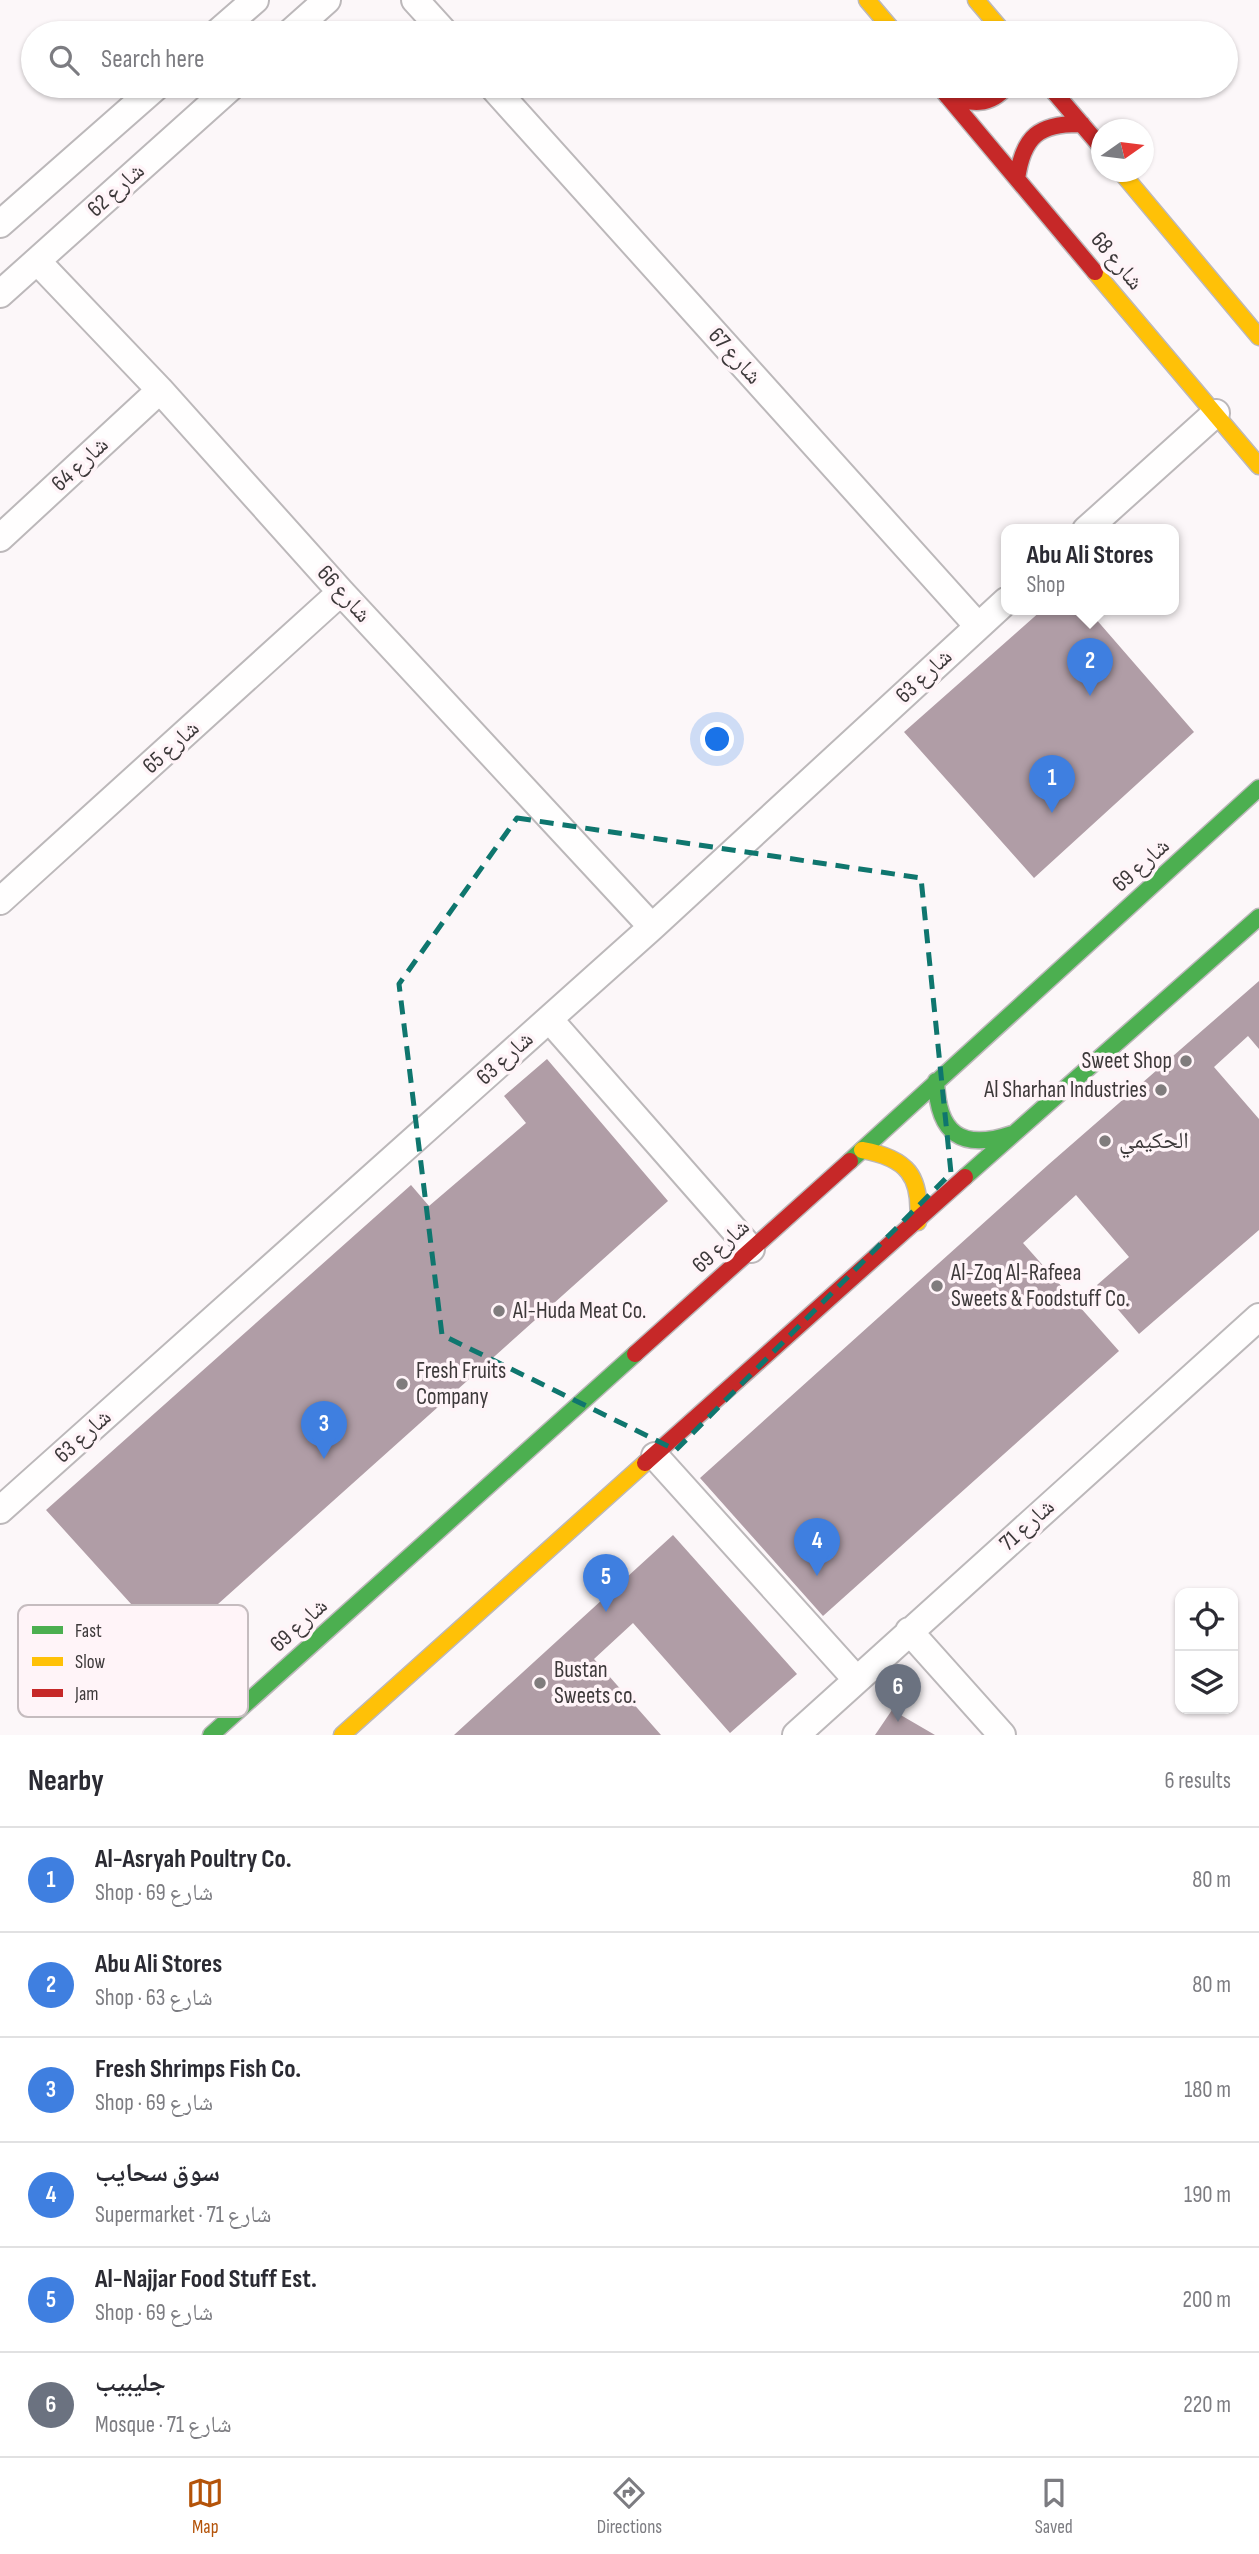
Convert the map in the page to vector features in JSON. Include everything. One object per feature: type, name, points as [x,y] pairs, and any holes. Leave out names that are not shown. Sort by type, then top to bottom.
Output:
[{"type":"street","points":[[231,21],[255,0]]},
{"type":"street","points":[[303,21],[327,0]]},
{"type":"street","points":[[415,0],[434,21]]},
{"type":"street","points":[[867,0],[885,21]]},
{"type":"street","points":[[976,0],[994,21]]},
{"type":"street","points":[[0,224],[143,98]]},
{"type":"street","name":"شارع 62","points":[[0,294],[219,98]]},
{"type":"street","name":"شارع 67","points":[[503,98],[978,626]]},
{"type":"street","name":"شارع 68","points":[[949,98],[1258,464]]},
{"type":"street","points":[[958,98],[974,105],[993,98]]},
{"type":"street","points":[[1059,98],[1091,135]]},
{"type":"street","points":[[1017,179],[1020,154],[1034,133],[1057,122],[1082,124]]},
{"type":"street","points":[[1129,182],[1259,337]]},
{"type":"street","name":"شارع 66","points":[[37,261],[160,390],[341,592],[652,926]]},
{"type":"street","name":"شارع 64","points":[[0,538],[160,390]]},
{"type":"street","points":[[1093,524],[1216,413]]},
{"type":"street","name":"شارع 65","points":[[0,901],[341,592]]},
{"type":"street","name":"شارع 63","points":[[0,1510],[652,926],[1001,605]]},
{"type":"street","name":"شارع 69","points":[[248,1702],[862,1150],[1259,788]]},
{"type":"street","points":[[342,1735],[918,1222],[1012,1134],[1259,917]]},
{"type":"street","points":[[548,1019],[751,1249]]},
{"type":"street","points":[[936,1081],[935,1105],[940,1116],[946,1127],[966,1141],[990,1143],[1012,1134]]},
{"type":"street","points":[[862,1150],[884,1152],[903,1163],[916,1180],[921,1201],[918,1222]]},
{"type":"street","name":"شارع 71","points":[[796,1735],[909,1632],[1254,1330]]},
{"type":"street","points":[[655,1456],[856,1679]]},
{"type":"street","points":[[909,1632],[1002,1735]]},
{"type":"street","name":"شارع 69","points":[[211,1735],[231,1717]]},
{"type":"highlighted area","points":[[517,818],[921,878],[951,1173],[676,1450],[442,1335],[399,984]]},
{"type":"building","points":[[1036,615],[1092,615],[1194,732],[1034,878],[904,732]]},
{"type":"building","points":[[1259,981],[1259,1049],[1248,1036],[1214,1067],[1259,1119],[1259,1230],[1139,1334],[1097,1285],[1129,1257],[1076,1195],[1023,1243],[1119,1351],[823,1616],[700,1478],[1048,1165]]},
{"type":"building","points":[[547,1059],[668,1201],[217,1605],[132,1605],[46,1510],[411,1185],[429,1206],[526,1123],[504,1096]]},
{"type":"building","points":[[673,1535],[797,1674],[730,1733],[633,1623],[594,1659],[661,1735],[454,1735]]},
{"type":"building","points":[[892,1710],[935,1735],[875,1735]]},
{"type":"traffic: fast","points":[[850,1161],[1259,788]]},
{"type":"traffic: fast","points":[[965,1177],[1259,917]]},
{"type":"traffic: fast","points":[[936,1081],[942,1114],[947,1126],[956,1134],[966,1139],[979,1140],[1012,1134]]},
{"type":"traffic: fast","points":[[248,1702],[635,1354]]},
{"type":"traffic: fast","points":[[211,1735],[231,1717]]},
{"type":"traffic: slow","points":[[867,0],[885,21]]},
{"type":"traffic: slow","points":[[976,0],[994,21]]},
{"type":"traffic: slow","points":[[1129,182],[1259,337]]},
{"type":"traffic: slow","points":[[1095,272],[1259,466]]},
{"type":"traffic: slow","points":[[862,1150],[890,1158],[908,1172],[917,1192],[918,1222]]},
{"type":"traffic: slow","points":[[342,1735],[645,1463]]},
{"type":"traffic: jam","points":[[949,98],[1095,272]]},
{"type":"traffic: jam","points":[[954,98],[972,102],[994,98]]},
{"type":"traffic: jam","points":[[1059,98],[1091,135]]},
{"type":"traffic: jam","points":[[1017,179],[1024,152],[1036,135],[1055,126],[1082,124]]},
{"type":"traffic: jam","points":[[635,1354],[850,1161]]},
{"type":"traffic: jam","points":[[645,1463],[965,1177]]},
{"type":"place","name":"Abu Ali Stores","points":[[1090,696]]},
{"type":"place","name":"Al-Asryah Poultry Co.","points":[[1052,813]]},
{"type":"place","name":"Sweet Shop","points":[[1186,1061]]},
{"type":"place","name":"Al Sharhan Industries","points":[[1161,1090]]},
{"type":"place","name":"الحكيمي","points":[[1105,1141]]},
{"type":"place","name":"Al-Zoq Al-Rafeea Sweets & Foodstuff Co.","points":[[937,1286]]},
{"type":"place","name":"Al-Huda Meat Co.","points":[[499,1311]]},
{"type":"place","name":"Fresh Fruits Company","points":[[402,1384]]},
{"type":"place","name":"Fresh Shrimps Fish Co.","points":[[324,1459]]},
{"type":"place","name":"سوق سحايب","points":[[817,1576]]},
{"type":"place","name":"Al-Najjar Food Stuff Est.","points":[[606,1612]]},
{"type":"place","name":"Bustan Sweets co.","points":[[540,1683]]},
{"type":"place","name":"جليبيب","points":[[898,1722]]}]
